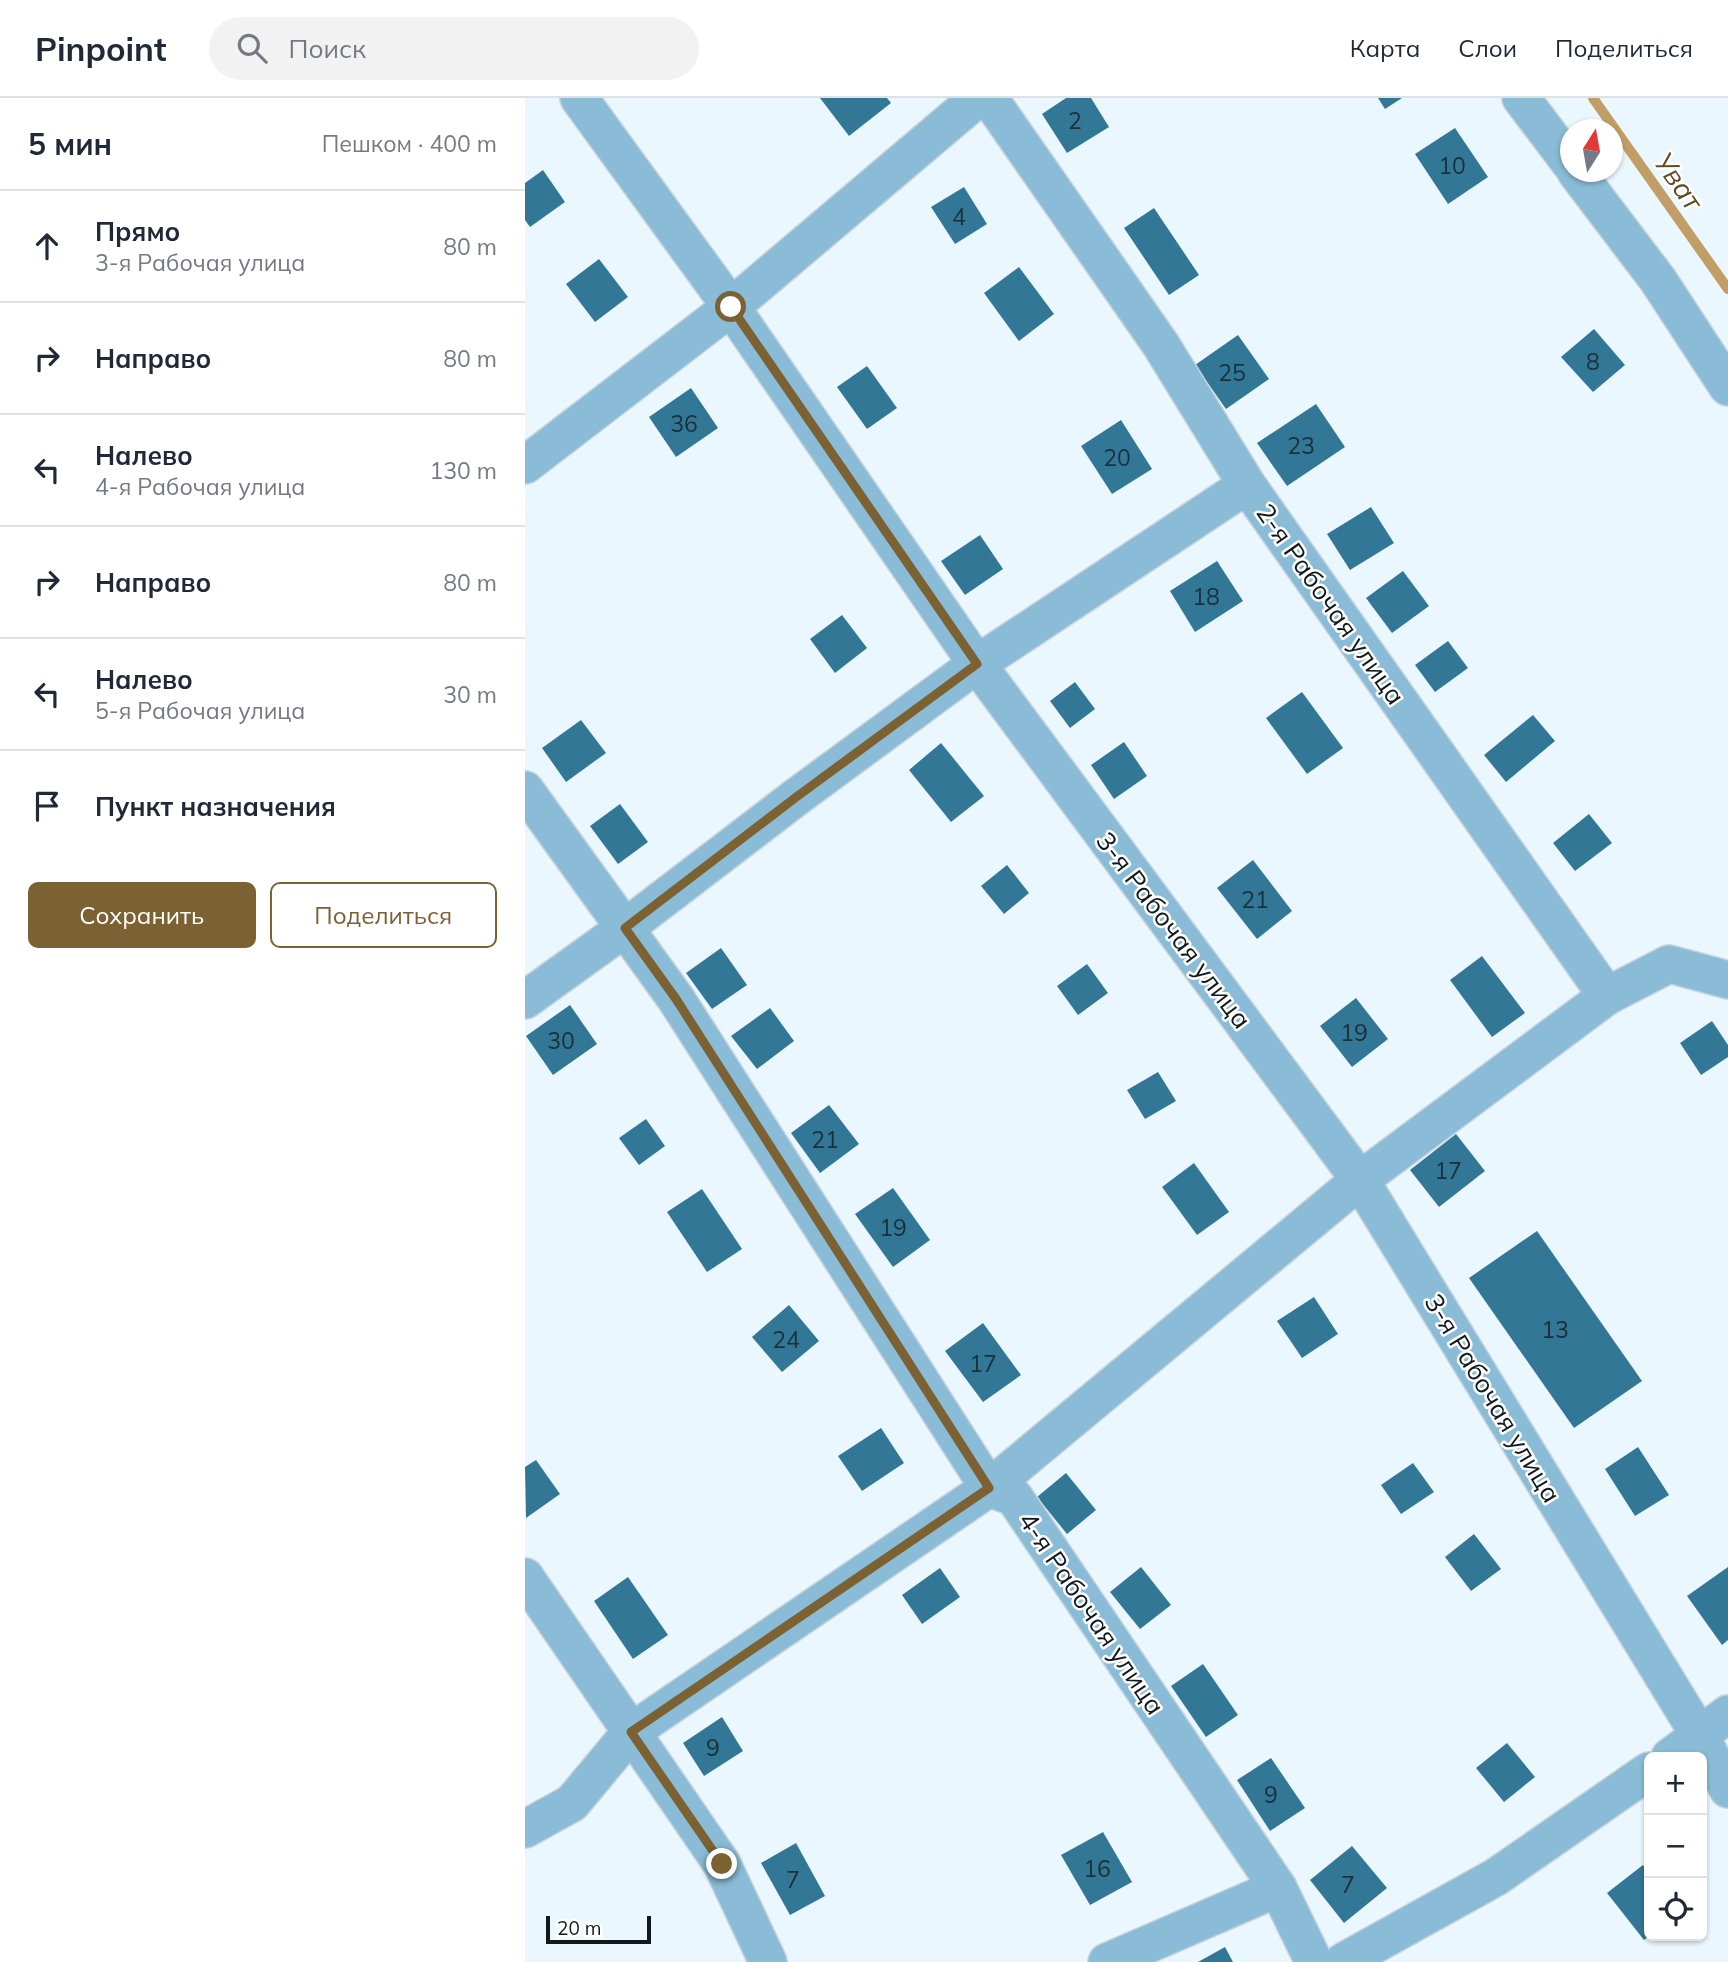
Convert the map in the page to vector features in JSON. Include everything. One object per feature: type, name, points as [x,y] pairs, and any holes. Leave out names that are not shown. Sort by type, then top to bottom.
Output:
[{"type":"street","name":"3-я Рабочая улица","points":[[579,98],[731,307],[977,664],[1360,1180],[1700,1736],[1728,1789]]},
{"type":"street","points":[[525,465],[731,307],[978,98]]},
{"type":"street","name":"2-я Рабочая улица","points":[[989,98],[1161,345],[1247,485],[1607,996]]},
{"type":"street","points":[[1521,98],[1560,151]]},
{"type":"street","points":[[1584,182],[1658,279],[1728,387]]},
{"type":"street","points":[[525,1000],[977,664],[1247,485]]},
{"type":"street","name":"4-я Рабочая улица","points":[[525,790],[676,999],[989,1488],[1014,1497],[1278,1888],[1314,1962]]},
{"type":"street","points":[[525,1829],[572,1803],[631,1732],[989,1488],[1360,1180],[1607,996],[1669,964],[1728,980]]},
{"type":"street","points":[[525,1577],[722,1864],[768,1962]]},
{"type":"street","points":[[1677,1752],[1728,1713]]},
{"type":"street","points":[[1343,1962],[1496,1877],[1644,1775]]},
{"type":"street","points":[[1107,1962],[1278,1888]]},
{"type":"building","points":[[820,98],[887,98],[891,103],[849,136]]},
{"type":"building","points":[[1066,98],[1091,98],[1109,127],[1067,153],[1042,114]]},
{"type":"building","points":[[1378,98],[1402,98],[1385,109]]},
{"type":"building","points":[[1455,128],[1488,177],[1448,204],[1415,154]]},
{"type":"building","points":[[543,170],[565,202],[530,227],[525,220],[525,183]]},
{"type":"building","points":[[964,187],[987,224],[955,244],[931,207]]},
{"type":"building","points":[[1154,208],[1199,275],[1169,295],[1124,228]]},
{"type":"building","points":[[599,259],[628,297],[595,322],[566,284]]},
{"type":"building","points":[[1019,267],[1054,314],[1019,341],[984,293]]},
{"type":"building","points":[[1594,329],[1625,365],[1593,392],[1561,357]]},
{"type":"building","points":[[1238,335],[1269,379],[1226,409],[1195,365]]},
{"type":"building","points":[[867,366],[897,408],[867,429],[837,387]]},
{"type":"building","points":[[691,388],[718,428],[676,457],[649,417]]},
{"type":"building","points":[[1316,404],[1345,447],[1287,486],[1257,443]]},
{"type":"building","points":[[1121,420],[1152,469],[1112,494],[1081,446]]},
{"type":"building","points":[[1371,507],[1394,543],[1350,570],[1327,534]]},
{"type":"building","points":[[980,535],[1003,569],[965,595],[941,561]]},
{"type":"building","points":[[1217,561],[1243,601],[1195,632],[1170,591]]},
{"type":"building","points":[[1403,571],[1429,606],[1392,633],[1366,598]]},
{"type":"building","points":[[842,615],[867,648],[835,673],[810,639]]},
{"type":"building","points":[[1448,641],[1468,668],[1435,692],[1415,665]]},
{"type":"building","points":[[1075,682],[1095,709],[1070,728],[1050,701]]},
{"type":"building","points":[[1302,692],[1343,748],[1307,774],[1266,718]]},
{"type":"building","points":[[1533,715],[1555,741],[1506,782],[1484,755]]},
{"type":"building","points":[[581,720],[606,753],[566,782],[542,748]]},
{"type":"building","points":[[1124,742],[1147,776],[1114,799],[1091,765]]},
{"type":"building","points":[[941,743],[984,796],[951,822],[909,770]]},
{"type":"building","points":[[620,804],[648,842],[618,864],[590,826]]},
{"type":"building","points":[[1589,814],[1612,843],[1575,871],[1553,843]]},
{"type":"building","points":[[1253,860],[1292,911],[1257,939],[1217,888]]},
{"type":"building","points":[[1007,865],[1029,893],[1004,914],[981,886]]},
{"type":"building","points":[[721,948],[747,985],[712,1009],[686,973]]},
{"type":"building","points":[[1482,956],[1525,1013],[1492,1037],[1450,980]]},
{"type":"building","points":[[1087,964],[1108,993],[1078,1015],[1057,986]]},
{"type":"building","points":[[1356,998],[1388,1039],[1352,1067],[1320,1026]]},
{"type":"building","points":[[570,1005],[597,1044],[553,1075],[526,1036]]},
{"type":"building","points":[[770,1008],[794,1041],[757,1069],[731,1036]]},
{"type":"building","points":[[1712,1021],[1728,1045],[1728,1057],[1701,1075],[1680,1043]]},
{"type":"building","points":[[1158,1072],[1176,1101],[1145,1119],[1127,1090]]},
{"type":"building","points":[[829,1105],[859,1144],[820,1173],[791,1133]]},
{"type":"building","points":[[646,1119],[665,1146],[639,1165],[619,1138]]},
{"type":"building","points":[[1456,1134],[1485,1171],[1439,1207],[1410,1170]]},
{"type":"building","points":[[1194,1163],[1229,1212],[1197,1235],[1162,1187]]},
{"type":"building","points":[[893,1188],[930,1240],[893,1267],[855,1214]]},
{"type":"building","points":[[702,1189],[742,1249],[707,1272],[667,1212]]},
{"type":"building","points":[[1537,1231],[1642,1381],[1574,1428],[1469,1278]]},
{"type":"building","points":[[1314,1297],[1338,1334],[1302,1358],[1277,1321]]},
{"type":"building","points":[[789,1305],[819,1341],[782,1372],[752,1337]]},
{"type":"building","points":[[983,1323],[1021,1375],[983,1402],[945,1351]]},
{"type":"building","points":[[881,1428],[904,1463],[862,1491],[838,1456]]},
{"type":"building","points":[[1638,1447],[1669,1495],[1635,1516],[1605,1469]]},
{"type":"building","points":[[536,1460],[560,1494],[526,1518],[525,1467]]},
{"type":"building","points":[[1413,1463],[1434,1492],[1401,1514],[1381,1485]]},
{"type":"building","points":[[1066,1473],[1096,1510],[1067,1534],[1037,1497]]},
{"type":"building","points":[[1474,1534],[1501,1569],[1471,1591],[1445,1557]]},
{"type":"building","points":[[1141,1567],[1171,1605],[1140,1629],[1110,1592]]},
{"type":"building","points":[[1728,1567],[1728,1640],[1722,1645],[1687,1596]]},
{"type":"building","points":[[940,1568],[960,1597],[922,1624],[902,1595]]},
{"type":"building","points":[[628,1577],[668,1635],[633,1659],[594,1601]]},
{"type":"building","points":[[1203,1664],[1238,1715],[1206,1737],[1171,1686]]},
{"type":"building","points":[[722,1717],[743,1751],[704,1776],[683,1743]]},
{"type":"building","points":[[1507,1743],[1535,1777],[1504,1802],[1476,1768]]},
{"type":"building","points":[[1271,1758],[1305,1808],[1270,1831],[1237,1780]]},
{"type":"building","points":[[1103,1832],[1132,1882],[1090,1905],[1061,1855]]},
{"type":"building","points":[[796,1843],[825,1896],[790,1915],[761,1863]]},
{"type":"building","points":[[1352,1846],[1387,1888],[1344,1923],[1310,1880]]},
{"type":"building","points":[[1643,1865],[1644,1940],[1607,1893]]},
{"type":"building","points":[[1225,1947],[1233,1962],[1198,1962]]},
{"type":"waterway","name":"Уват","points":[[1593,98],[1728,289]]},
{"type":"route","points":[[722,1864],[631,1732],[989,1488],[676,999],[625,928],[977,664],[731,307]]}]
